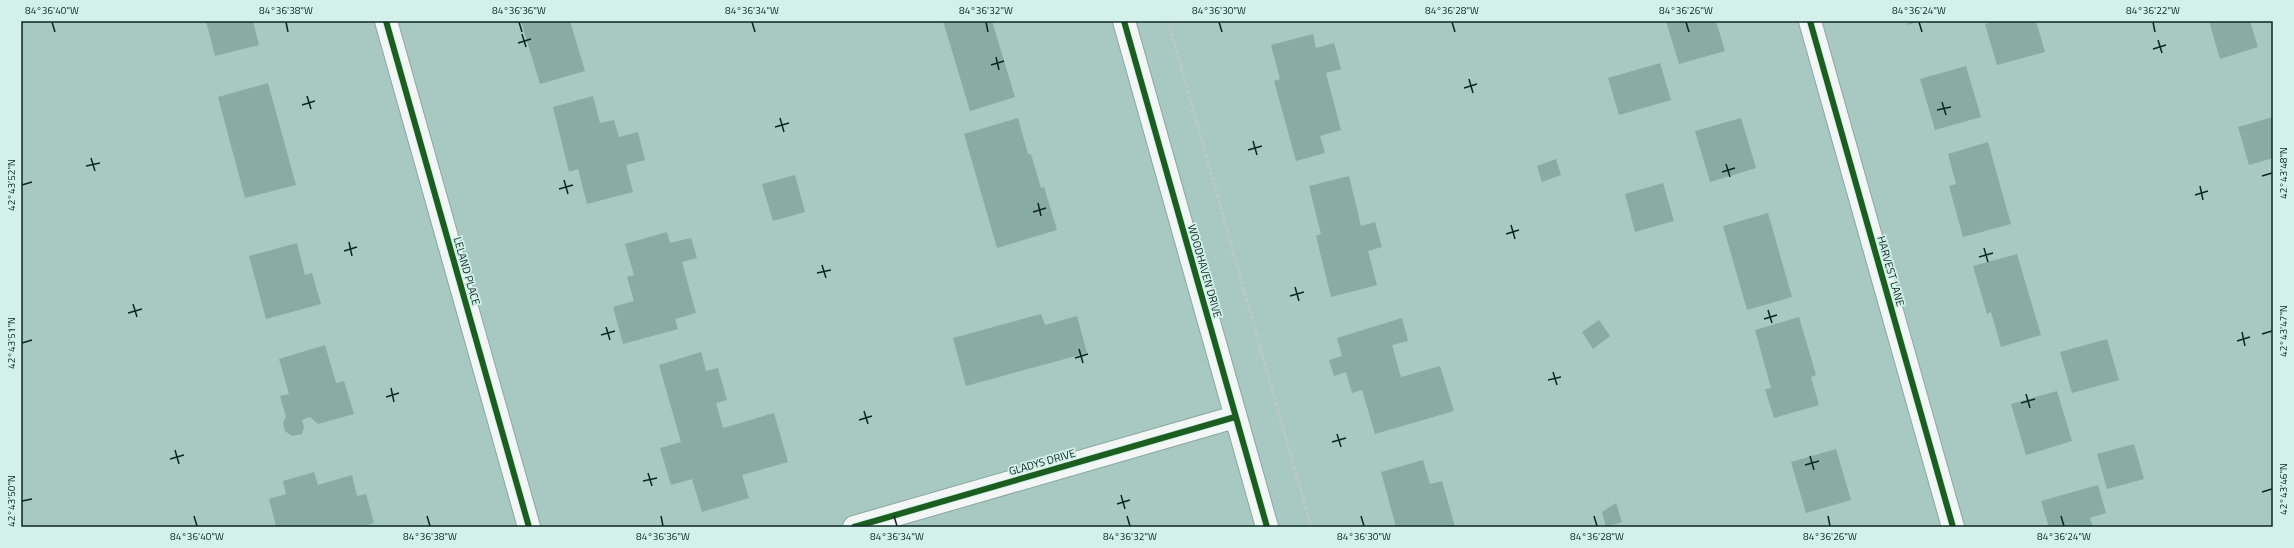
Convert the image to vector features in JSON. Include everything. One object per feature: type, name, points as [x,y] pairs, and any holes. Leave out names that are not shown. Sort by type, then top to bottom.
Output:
[{"type":"street","name":"LELAND PLACE","points":[[386,21],[529,527]]},
{"type":"street","name":"WOODHAVEN DRIVE","points":[[1124,21],[1266,527]]},
{"type":"street","name":"HARVEST LANE","points":[[1810,21],[1953,527]]},
{"type":"street","name":"GLADYS DRIVE","points":[[854,527],[1235,417]]},
{"type":"path","points":[[1168,21],[1312,527]]},
{"type":"building","points":[[206,21],[253,21],[259,45],[215,56]]},
{"type":"building","points":[[521,21],[570,21],[585,71],[540,84]]},
{"type":"building","points":[[943,21],[992,21],[1015,97],[970,111]]},
{"type":"building","points":[[1666,21],[1716,21],[1725,51],[1679,64]]},
{"type":"building","points":[[1907,21],[1920,21],[1908,25]]},
{"type":"building","points":[[1997,21],[2036,21],[2045,52],[1997,65],[1985,24]]},
{"type":"building","points":[[2209,21],[2250,21],[2258,47],[2220,59]]},
{"type":"building","points":[[1313,34],[1316,48],[1334,43],[1341,69],[1326,73],[1341,130],[1320,136],[1325,153],[1296,161],[1274,81],[1280,79],[1271,45]]},
{"type":"building","points":[[1660,63],[1671,100],[1619,115],[1608,78]]},
{"type":"building","points":[[1966,66],[1981,117],[1935,130],[1920,79]]},
{"type":"building","points":[[268,83],[296,185],[245,198],[218,97]]},
{"type":"building","points":[[593,96],[600,123],[614,120],[619,137],[638,132],[645,160],[626,165],[633,192],[587,204],[578,169],[569,172],[553,107]]},
{"type":"building","points":[[2273,117],[2273,158],[2249,165],[2238,127]]},
{"type":"building","points":[[1018,118],[1028,154],[1031,154],[1041,188],[1044,187],[1057,230],[997,248],[964,134]]},
{"type":"building","points":[[1741,118],[1756,168],[1710,182],[1695,131]]},
{"type":"building","points":[[1988,142],[2011,224],[1963,237],[1949,186],[1956,184],[1948,154]]},
{"type":"building","points":[[1556,159],[1561,175],[1542,182],[1537,166]]},
{"type":"building","points":[[795,175],[805,212],[773,221],[762,184]]},
{"type":"building","points":[[1349,176],[1361,226],[1375,222],[1382,247],[1368,251],[1377,285],[1331,297],[1316,236],[1321,234],[1309,186]]},
{"type":"building","points":[[1663,183],[1674,221],[1635,232],[1625,194]]},
{"type":"building","points":[[1768,213],[1792,297],[1747,310],[1723,226]]},
{"type":"building","points":[[667,232],[670,243],[691,238],[697,258],[682,262],[696,313],[675,319],[678,329],[623,344],[613,307],[634,301],[627,277],[634,275],[625,244]]},
{"type":"building","points":[[297,243],[305,275],[312,273],[321,304],[266,319],[249,256]]},
{"type":"building","points":[[2017,254],[2041,335],[2001,347],[1991,312],[1987,314],[1973,266]]},
{"type":"building","points":[[1041,314],[1045,325],[1077,316],[1087,353],[966,386],[953,338]]},
{"type":"building","points":[[1799,317],[1816,375],[1811,377],[1819,405],[1774,418],[1765,389],[1771,388],[1755,330]]},
{"type":"building","points":[[1402,318],[1408,341],[1392,345],[1401,377],[1440,366],[1454,411],[1375,434],[1362,390],[1352,393],[1346,372],[1334,376],[1329,360],[1342,356],[1337,338]]},
{"type":"building","points":[[1599,320],[1610,336],[1593,349],[1582,332]]},
{"type":"building","points":[[2107,339],[2119,380],[2072,393],[2060,352]]},
{"type":"building","points":[[325,345],[336,383],[344,381],[354,414],[318,424],[310,417],[302,420],[304,427],[302,434],[292,436],[285,431],[283,423],[286,417],[280,396],[289,394],[279,359]]},
{"type":"building","points":[[701,352],[706,371],[718,368],[727,400],[716,403],[723,428],[774,413],[788,462],[742,475],[749,498],[702,512],[692,479],[671,485],[660,448],[681,442],[659,365]]},
{"type":"building","points":[[2057,391],[2072,441],[2026,455],[2011,404]]},
{"type":"building","points":[[2134,444],[2144,479],[2107,489],[2097,454]]},
{"type":"building","points":[[1836,449],[1851,500],[1806,513],[1791,462]]},
{"type":"building","points":[[1423,460],[1430,484],[1442,481],[1455,527],[1396,527],[1381,472]]},
{"type":"building","points":[[314,472],[318,485],[352,475],[357,496],[366,494],[374,523],[361,527],[273,527],[276,526],[269,499],[286,494],[283,481]]},
{"type":"building","points":[[2098,485],[2106,513],[2090,518],[2093,527],[2049,527],[2041,501]]},
{"type":"building","points":[[1616,503],[1622,522],[1606,527],[1602,512]]},
{"type":"cycle path","points":[[386,21],[529,527]]},
{"type":"cycle path","points":[[1124,21],[1267,527]]},
{"type":"cycle path","points":[[1810,21],[1953,527]]},
{"type":"cycle path","points":[[854,527],[1235,417]]}]
